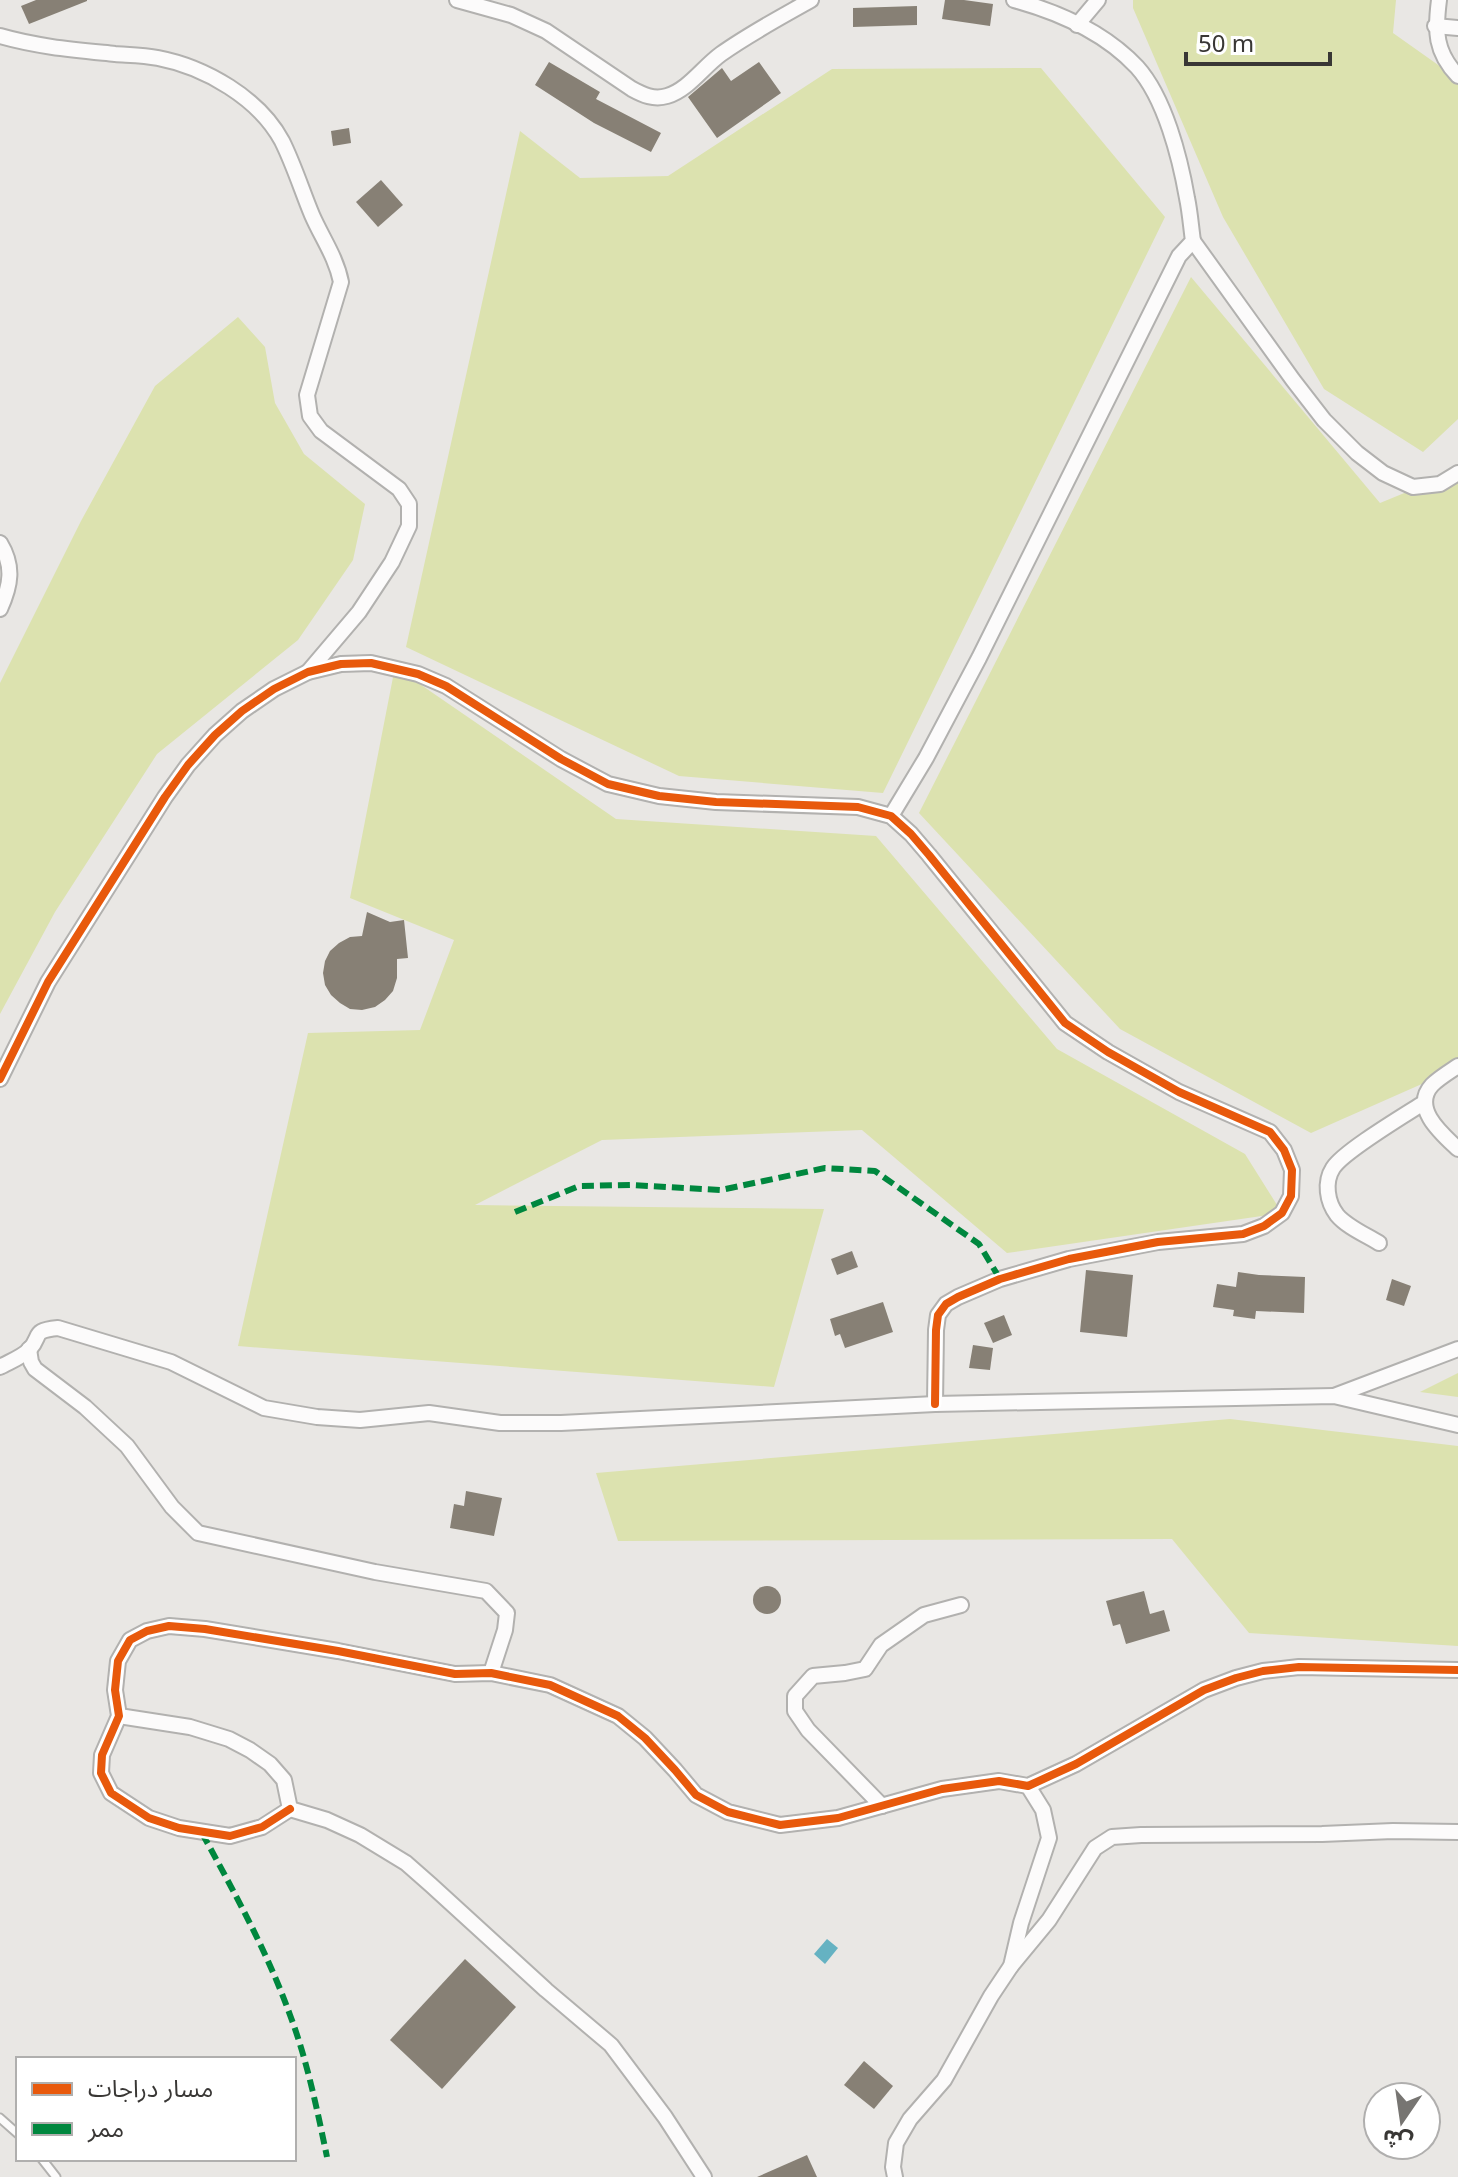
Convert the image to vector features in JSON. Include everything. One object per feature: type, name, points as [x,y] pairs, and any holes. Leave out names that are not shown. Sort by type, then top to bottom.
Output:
[{"type":"street","points":[[457,0],[511,15],[546,31],[632,89],[644,95],[664,97],[676,93],[722,53],[811,0]]},
{"type":"street","points":[[1014,0],[1100,36],[1138,69],[1151,88],[1174,144],[1188,199],[1193,241],[1324,420],[1357,453],[1383,473],[1413,487],[1440,484],[1458,473]]},
{"type":"street","points":[[1077,25],[1098,0]]},
{"type":"street","points":[[1439,0],[1435,26],[1439,46],[1458,76]]},
{"type":"street","points":[[1435,26],[1458,28]]},
{"type":"street","points":[[0,36],[40,46],[158,58],[194,69],[248,101],[271,123],[282,141],[313,218],[337,265],[341,282],[307,395],[310,416],[321,431],[399,489],[409,504],[409,526],[392,562],[359,612],[308,672]]},
{"type":"street","points":[[891,816],[979,658],[1179,256],[1193,241]]},
{"type":"street","points":[[0,543],[11,569],[8,590],[0,609]]},
{"type":"street","points":[[0,1079],[48,982],[188,765],[242,711],[274,689],[308,672],[341,664],[371,663],[418,674],[446,686],[561,759],[608,784],[659,796],[716,802],[858,807],[891,816],[920,844],[1065,1023],[1108,1052],[1179,1092],[1270,1132],[1284,1150],[1292,1170],[1291,1196],[1282,1213],[1264,1226],[1243,1234],[1158,1242],[1069,1259],[1000,1279],[946,1304],[938,1315],[936,1330],[935,1404]]},
{"type":"street","points":[[1458,1066],[1433,1084],[1425,1095],[1425,1107],[1432,1121],[1458,1149]]},
{"type":"street","points":[[1379,1243],[1338,1217],[1329,1202],[1327,1185],[1333,1168],[1345,1156],[1425,1102]]},
{"type":"street","points":[[0,1367],[29,1349],[42,1330],[58,1328],[171,1362],[264,1408],[360,1420],[429,1413],[500,1423],[561,1423],[935,1404],[1334,1396],[1458,1425]]},
{"type":"street","points":[[29,1349],[35,1369],[85,1407],[127,1446],[172,1507],[198,1533],[375,1572],[486,1591],[507,1613],[505,1630],[491,1673]]},
{"type":"street","points":[[1334,1396],[1458,1349]]},
{"type":"street","points":[[882,1806],[808,1730],[795,1711],[795,1696],[813,1676],[865,1669],[881,1645],[924,1615],[961,1605]]},
{"type":"street","points":[[704,2177],[665,2117],[611,2045],[406,1863],[360,1835],[327,1820],[290,1809],[262,1827],[230,1836],[190,1830],[149,1818],[111,1793],[101,1773],[102,1755],[119,1716],[115,1690],[118,1661],[130,1640],[147,1631],[169,1626],[205,1629],[455,1674],[491,1673],[550,1685],[618,1716],[645,1738],[696,1795],[728,1812],[780,1825],[838,1818],[942,1789],[999,1781],[1028,1786],[1076,1764],[1204,1690],[1263,1671],[1299,1667],[1458,1670]]},
{"type":"street","points":[[119,1716],[190,1727],[229,1739],[250,1750],[270,1764],[284,1780],[290,1809]]},
{"type":"street","points":[[1011,1966],[1021,1923],[1049,1838],[1043,1810],[1028,1786]]},
{"type":"street","points":[[895,2177],[896,2143],[910,2119],[944,2080],[991,1996],[1049,1920],[1095,1848],[1112,1837],[1458,1832]]},
{"type":"lane","points":[[0,2118],[16,2132]]},
{"type":"lane","points":[[44,2161],[56,2177]]},
{"type":"green space","points":[[1133,0],[1396,0],[1393,33],[1458,79],[1458,419],[1423,452],[1324,389],[1223,217],[1133,8]]},
{"type":"green space","points":[[1041,68],[1165,217],[883,793],[679,776],[406,647],[520,131],[580,178],[668,176],[832,69]]},
{"type":"green space","points":[[1191,277],[1380,503],[1458,471],[1458,1068],[1311,1133],[1120,1029],[919,813]]},
{"type":"green space","points":[[238,317],[265,347],[275,403],[304,454],[365,504],[353,560],[298,640],[157,754],[55,912],[0,1014],[0,683],[81,521],[155,386]]},
{"type":"green space","points":[[395,667],[616,819],[876,836],[1057,1049],[1245,1154],[1282,1213],[1007,1253],[862,1130],[602,1140],[475,1205],[824,1209],[774,1387],[238,1346],[308,1033],[420,1030],[454,940],[350,898]]},
{"type":"green space","points":[[1458,1373],[1458,1397],[1420,1392]]},
{"type":"green space","points":[[1230,1419],[1458,1446],[1458,1646],[1249,1633],[1172,1539],[618,1541],[596,1473]]},
{"type":"water","points":[[827,1939],[838,1948],[825,1964],[814,1954]]},
{"type":"building","points":[[36,0],[87,1],[29,24],[21,6]]},
{"type":"building","points":[[945,0],[993,4],[990,26],[942,19]]},
{"type":"building","points":[[917,6],[917,25],[853,27],[853,8]]},
{"type":"building","points":[[549,62],[600,92],[596,99],[661,133],[651,152],[594,123],[535,85]]},
{"type":"building","points":[[759,62],[781,93],[717,138],[688,97],[722,68],[731,81]]},
{"type":"building","points":[[349,128],[351,143],[333,146],[331,131]]},
{"type":"building","points":[[381,180],[403,205],[378,227],[356,202]]},
{"type":"building","points":[[367,912],[390,922],[404,920],[408,958],[397,959],[397,978],[393,991],[385,1000],[375,1007],[350,1009],[331,995],[325,985],[325,961],[339,943],[350,937],[362,936]]},
{"type":"building","points":[[852,1251],[858,1267],[837,1275],[831,1259]]},
{"type":"building","points":[[1086,1270],[1133,1275],[1127,1337],[1080,1332]]},
{"type":"building","points":[[1238,1272],[1305,1277],[1304,1313],[1256,1311],[1255,1319],[1233,1316],[1234,1310],[1213,1307],[1217,1284],[1236,1287]]},
{"type":"building","points":[[1392,1279],[1411,1286],[1404,1306],[1386,1300]]},
{"type":"building","points":[[883,1302],[893,1332],[845,1348],[840,1334],[835,1336],[830,1319]]},
{"type":"building","points":[[1004,1315],[1012,1335],[993,1343],[984,1323]]},
{"type":"building","points":[[973,1345],[993,1348],[990,1370],[969,1368]]},
{"type":"building","points":[[466,1491],[502,1498],[494,1536],[450,1528],[454,1504],[464,1506]]},
{"type":"building","points":[[767,1586],[777,1590],[781,1600],[777,1610],[767,1614],[757,1610],[753,1600],[757,1590]]},
{"type":"building","points":[[1144,1591],[1150,1614],[1164,1610],[1170,1631],[1126,1644],[1120,1624],[1113,1626],[1106,1601]]},
{"type":"building","points":[[465,1959],[516,2007],[442,2089],[390,2040]]},
{"type":"building","points":[[864,2061],[893,2086],[874,2109],[844,2085]]},
{"type":"building","points":[[807,2155],[817,2177],[757,2177]]},
{"type":"marked path","points":[[515,1212],[579,1186],[631,1185],[721,1190],[825,1168],[875,1171],[979,1244],[1000,1279]]},
{"type":"marked path","points":[[202,1833],[281,1991],[307,2067],[327,2157]]},
{"type":"cycle path","points":[[0,1079],[48,982],[188,765],[242,711],[274,689],[308,672],[341,664],[371,663],[418,674],[446,686],[561,759],[608,784],[659,796],[716,802],[858,807],[891,816],[929,855],[1065,1023],[1108,1052],[1179,1092],[1270,1132],[1284,1150],[1292,1170],[1291,1196],[1282,1213],[1264,1226],[1243,1234],[1158,1242],[1069,1259],[1000,1279],[946,1304],[938,1315],[936,1330],[935,1404]]},
{"type":"cycle path","points":[[290,1809],[262,1827],[230,1836],[179,1828],[149,1818],[111,1793],[101,1773],[102,1755],[119,1716],[115,1690],[118,1661],[130,1640],[147,1631],[169,1626],[205,1629],[455,1674],[491,1673],[550,1685],[618,1716],[645,1738],[696,1795],[728,1812],[780,1825],[838,1818],[942,1789],[999,1781],[1028,1786],[1076,1764],[1204,1690],[1263,1671],[1299,1667],[1458,1670]]}]
